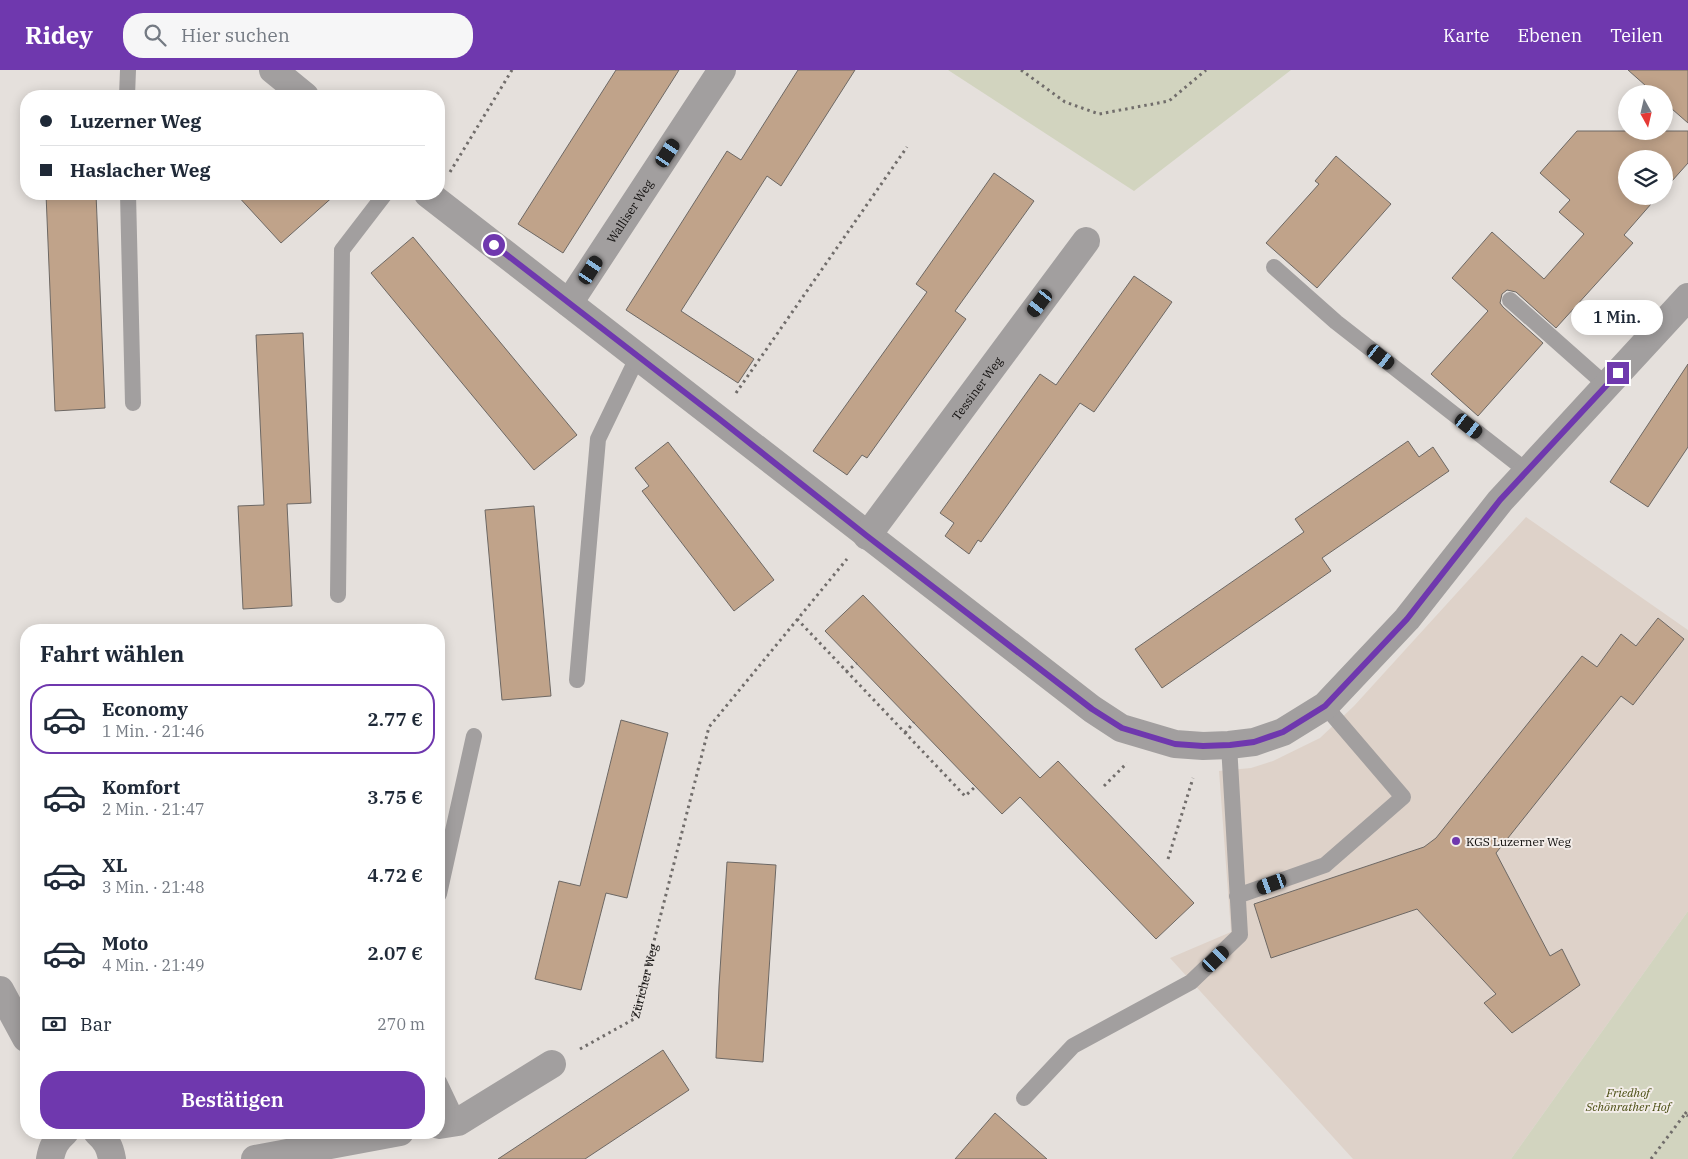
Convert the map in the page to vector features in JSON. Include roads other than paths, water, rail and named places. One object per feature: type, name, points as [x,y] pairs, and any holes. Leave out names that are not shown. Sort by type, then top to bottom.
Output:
[{"type":"street","points":[[273,70],[298,90]]},
{"type":"street","name":"Walliser Weg","points":[[569,303],[722,70]]},
{"type":"street","points":[[436,200],[1092,709],[1122,728],[1175,744],[1203,746],[1254,742],[1283,732],[1325,706],[1407,619],[1500,500],[1532,468],[1688,297]]},
{"type":"street","name":"Tessiner Weg","points":[[867,536],[1086,241]]},
{"type":"street","points":[[0,990],[20,1027]]},
{"type":"street","points":[[449,1124],[552,1064]]},
{"type":"street","points":[[50,1159],[52,1148],[58,1139]]},
{"type":"street","points":[[105,1139],[111,1150],[112,1159]]},
{"type":"street","points":[[256,1159],[363,1139]]},
{"type":"lane","points":[[127,90],[128,70]]},
{"type":"lane","points":[[128,200],[132,403]]},
{"type":"lane","points":[[338,595],[342,250],[380,200]]},
{"type":"lane","points":[[1274,267],[1336,322],[1532,468]]},
{"type":"lane","points":[[1510,300],[1607,386]]},
{"type":"lane","points":[[577,680],[598,439],[638,356]]},
{"type":"lane","points":[[1237,896],[1325,865],[1403,797],[1325,706]]},
{"type":"lane","points":[[445,867],[474,736]]},
{"type":"lane","points":[[1024,1098],[1073,1046],[1191,982],[1240,935],[1230,745]]},
{"type":"lane","points":[[445,1107],[449,1124]]},
{"type":"place","name":"KGS Luzerner Weg","points":[[1456,841]]},
{"type":"park label","name":"Friedhof Schönrather Hof","points":[[1628,1099]]}]
